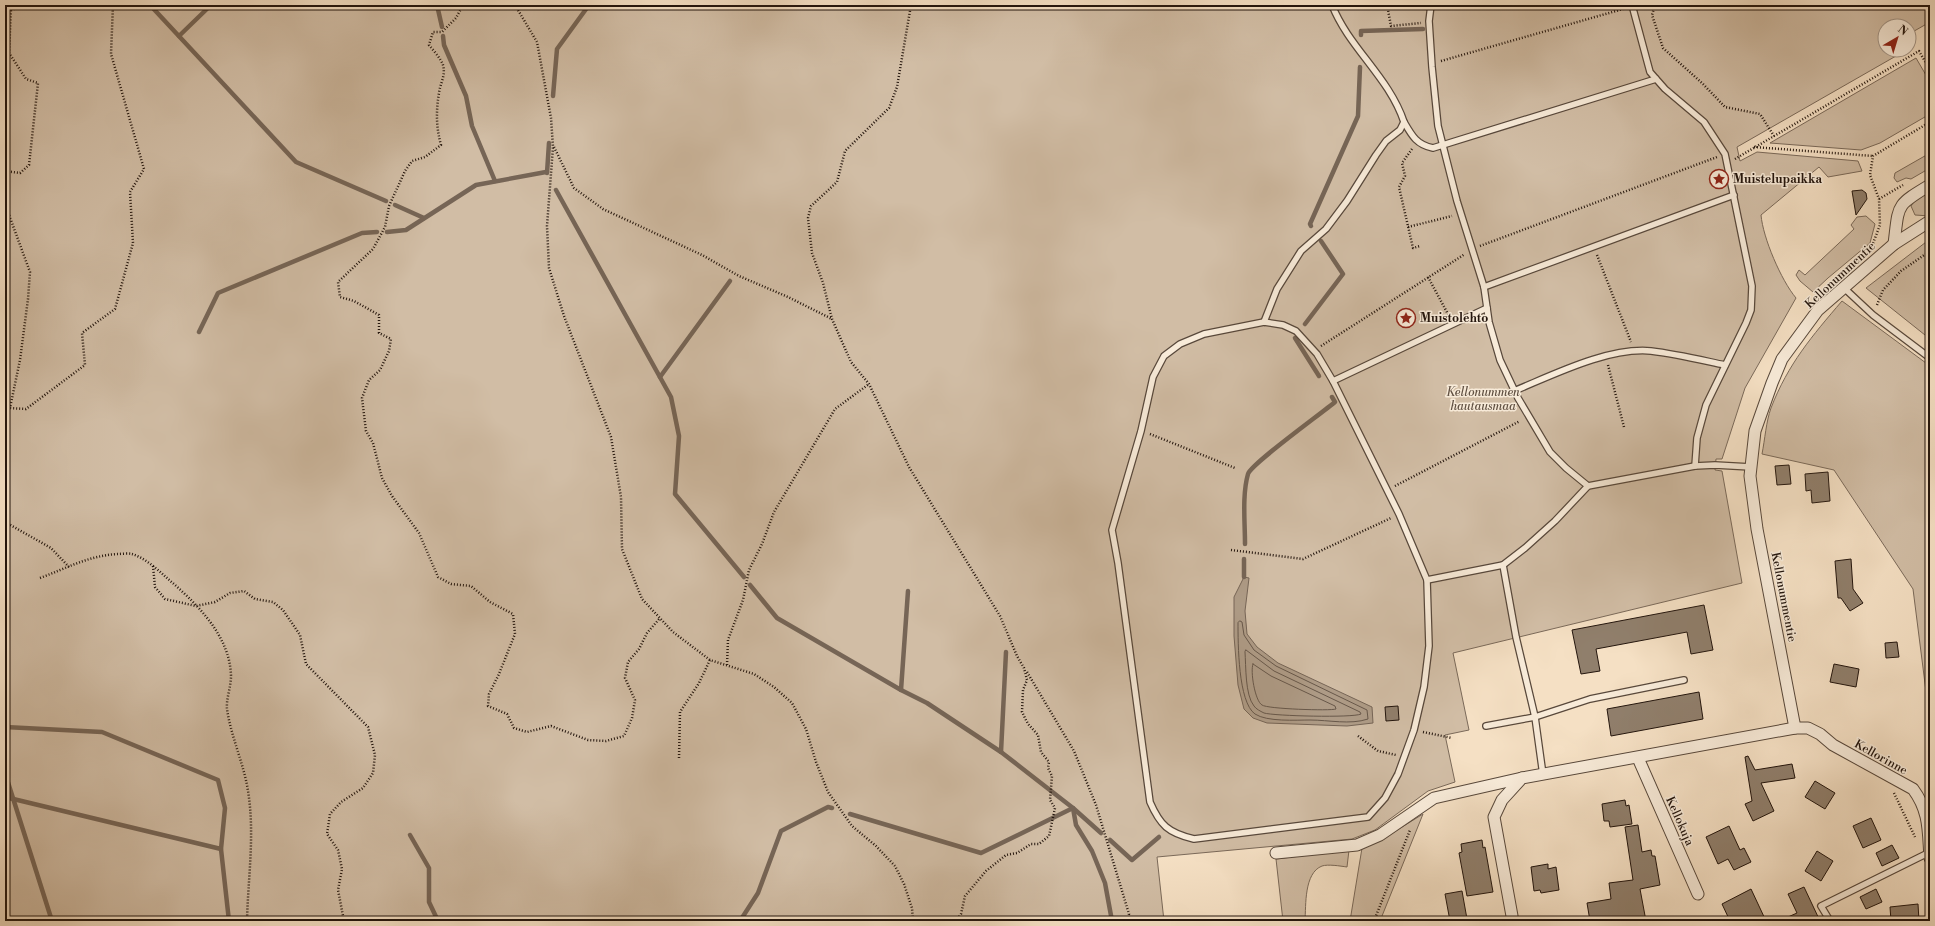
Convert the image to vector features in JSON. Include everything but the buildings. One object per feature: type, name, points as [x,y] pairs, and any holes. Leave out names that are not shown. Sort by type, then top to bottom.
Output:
[{"type":"street","name":"Kellonummentie","points":[[1894,244],[1898,210],[1904,201],[1930,185]]},
{"type":"street","name":"Kellonummentie","points":[[1795,728],[1757,528],[1750,476],[1754,431],[1782,359],[1818,310],[1894,244],[1930,221]]},
{"type":"street","points":[[1276,853],[1356,845],[1380,835],[1434,798],[1522,778],[1638,758],[1795,728]]},
{"type":"street","name":"Kellorinne","points":[[1795,728],[1808,728],[1820,734],[1833,745],[1913,789],[1922,801],[1926,813],[1930,858]]},
{"type":"street","name":"Kellokuja","points":[[1638,758],[1698,894]]},
{"type":"street","points":[[1512,916],[1494,817],[1502,800],[1522,778]]},
{"type":"lane","points":[[1332,5],[1338,21],[1379,74],[1400,110],[1404,122],[1413,138],[1418,143],[1433,148],[1656,79]]},
{"type":"lane","points":[[1431,5],[1429,22],[1431,63],[1438,126],[1461,214],[1484,287],[1489,322],[1500,360],[1528,417],[1550,452],[1566,468],[1588,486]]},
{"type":"lane","points":[[1632,6],[1650,72],[1665,89],[1704,122],[1725,154],[1752,286],[1750,310],[1746,323],[1706,405],[1700,422],[1695,466]]},
{"type":"lane","points":[[1264,322],[1277,289],[1301,251],[1326,229],[1347,201],[1386,141],[1400,130],[1404,122]]},
{"type":"lane","points":[[1484,287],[1734,194]]},
{"type":"lane","points":[[1843,287],[1873,315],[1930,358]]},
{"type":"lane","points":[[1333,381],[1487,308]]},
{"type":"lane","points":[[1264,322],[1283,325],[1296,331],[1314,350],[1333,381],[1399,514],[1427,580],[1429,646],[1424,687],[1414,730],[1398,774],[1385,798],[1368,817],[1194,839],[1178,835],[1165,827],[1156,816],[1150,802],[1118,563],[1112,530],[1142,430],[1153,377],[1164,356],[1180,344],[1204,334],[1264,322]]},
{"type":"lane","points":[[1514,391],[1573,366],[1635,351],[1650,351],[1726,365]]},
{"type":"lane","points":[[1427,580],[1503,565],[1525,548],[1555,521],[1588,486],[1695,466],[1715,465],[1751,467]]},
{"type":"lane","points":[[1503,565],[1516,637],[1535,717],[1543,775]]},
{"type":"lane","points":[[1486,726],[1535,717],[1590,699],[1684,680]]},
{"type":"lane","points":[[1830,921],[1822,906],[1930,852]]},
{"type":"path","points":[[5,11],[31,5]]},
{"type":"path","points":[[5,411],[10,408],[26,409],[84,364],[82,333],[115,309],[133,243],[130,192],[144,168],[111,54],[113,5]]},
{"type":"path","points":[[463,5],[456,18],[442,32],[433,32],[430,45],[443,65],[444,74],[439,91],[436,114],[437,131],[441,145],[425,157],[412,161],[405,171],[389,206],[385,227],[373,249],[338,282],[340,297],[354,301],[379,315],[379,333],[391,339],[389,350],[380,370],[368,380],[362,398],[366,431],[373,442],[382,478],[392,496],[419,533],[438,577],[451,584],[471,586],[490,602],[513,614],[515,634],[499,674],[489,694],[488,706],[507,714],[514,728],[527,732],[551,726],[588,740],[606,741],[624,736],[632,718],[635,700],[625,678],[628,662],[639,649],[647,633],[660,618]]},
{"type":"path","points":[[515,5],[537,42],[547,90],[553,147],[547,226],[549,268],[564,316],[611,437],[621,497],[622,548],[642,599],[673,632],[710,660],[754,674],[774,687],[792,703],[806,729],[816,762],[828,792],[852,826],[876,846],[895,866],[904,884],[912,908],[913,921]]},
{"type":"path","points":[[910,5],[897,87],[889,108],[845,151],[837,182],[810,206],[808,218],[812,253],[824,283],[832,319],[851,362],[869,384],[909,467],[1000,616],[1017,656],[1074,752],[1096,806],[1129,914],[1127,921]]},
{"type":"path","points":[[1387,5],[1391,26],[1429,22]]},
{"type":"path","points":[[1655,5],[1652,15],[1663,48],[1703,84],[1725,107],[1760,114],[1774,136]]},
{"type":"path","points":[[1431,63],[1632,6]]},
{"type":"path","points":[[5,171],[20,173],[29,166],[38,83],[26,79],[9,53],[11,9]]},
{"type":"path","points":[[1727,163],[1919,51],[1930,70]]},
{"type":"path","points":[[1754,148],[1873,156],[1930,122]]},
{"type":"path","points":[[1418,143],[1402,163],[1405,176],[1399,187],[1413,248],[1420,246]]},
{"type":"path","points":[[553,147],[574,188],[603,209],[702,255],[740,276],[788,297],[832,319]]},
{"type":"path","points":[[1314,350],[1472,249],[1725,154]]},
{"type":"path","points":[[1871,248],[1880,225],[1879,198],[1870,175],[1873,156]]},
{"type":"path","points":[[5,204],[30,272],[20,360],[10,408]]},
{"type":"path","points":[[1408,227],[1461,214]]},
{"type":"path","points":[[1593,246],[1635,351]]},
{"type":"path","points":[[1873,315],[1883,290],[1901,271],[1930,251]]},
{"type":"path","points":[[1428,277],[1453,324]]},
{"type":"path","points":[[1606,357],[1624,427]]},
{"type":"path","points":[[727,665],[728,640],[743,600],[749,570],[762,544],[774,512],[835,409],[869,384]]},
{"type":"path","points":[[1387,490],[1528,417]]},
{"type":"path","points":[[1142,430],[1234,468]]},
{"type":"path","points":[[1231,550],[1303,559],[1399,514]]},
{"type":"path","points":[[5,522],[51,548],[69,567]]},
{"type":"path","points":[[40,578],[85,559],[104,555],[131,554],[153,566],[208,618],[224,646],[231,676],[227,708],[248,791],[253,837],[248,877],[247,921]]},
{"type":"path","points":[[153,566],[155,587],[165,599],[196,606],[215,602],[230,593],[244,591],[255,599],[273,602],[283,610],[300,634],[306,664],[368,727],[375,755],[373,772],[363,788],[341,802],[330,814],[327,834],[338,850],[342,869],[338,890],[344,921]]},
{"type":"path","points":[[679,758],[680,712],[699,683],[710,660]]},
{"type":"path","points":[[956,921],[961,914],[965,896],[986,871],[1006,855],[1017,853],[1031,844],[1040,844],[1049,836],[1055,808],[1050,800],[1052,776],[1048,768],[1049,762],[1041,752],[1038,735],[1028,724],[1022,712],[1023,690],[1027,680],[1024,668]]},
{"type":"path","points":[[1414,730],[1452,738]]},
{"type":"path","points":[[1358,736],[1378,751],[1404,757]]},
{"type":"path","points":[[1893,792],[1916,838],[1930,852]]},
{"type":"path","points":[[1374,921],[1412,827]]},
{"type":"green space","name":"Kellonummen hautausmaa","points":[[5,5],[1930,5],[1930,22],[1917,29],[1917,18],[1877,18],[1877,58],[1893,58],[1737,147],[1740,161],[1757,152],[1858,161],[1862,171],[1828,177],[1819,167],[1761,215],[1762,224],[1769,247],[1784,281],[1796,298],[1745,388],[1722,459],[1716,459],[1715,470],[1722,471],[1742,583],[1453,653],[1469,730],[1445,735],[1455,782],[1428,791],[1375,830],[1352,839],[1157,857],[1164,921],[5,921]]},
{"type":"green space","points":[[1916,58],[1930,82],[1930,114],[1880,143],[1861,150],[1770,143]]},
{"type":"green space","points":[[1930,153],[1930,168],[1911,179],[1906,178],[1897,182],[1894,178],[1895,173]]},
{"type":"green space","points":[[1930,190],[1930,216],[1915,215],[1911,206],[1916,199]]},
{"type":"green space","points":[[1866,216],[1875,224],[1870,243],[1813,292],[1800,281],[1796,275],[1799,270],[1805,275],[1854,229],[1851,225],[1857,217]]},
{"type":"green space","points":[[1930,239],[1930,339],[1866,288]]},
{"type":"green space","points":[[1842,301],[1930,366],[1930,723],[1913,589],[1834,470],[1762,454],[1769,413],[1785,378],[1802,351]]},
{"type":"green space","points":[[1423,814],[1380,921],[1350,921],[1362,848],[1381,840]]},
{"type":"green space","points":[[1349,850],[1347,867],[1325,865],[1316,870],[1312,875],[1307,890],[1305,921],[1283,921],[1276,859]]},
{"type":"water","points":[[1244,577],[1249,578],[1245,611],[1247,634],[1257,647],[1278,663],[1372,707],[1373,723],[1347,726],[1267,723],[1253,718],[1244,709],[1238,685],[1234,636],[1234,597]]},
{"type":"waterway","points":[[150,5],[296,162],[386,201]]},
{"type":"waterway","points":[[179,36],[211,5]]},
{"type":"waterway","points":[[437,5],[442,27]]},
{"type":"waterway","points":[[553,96],[557,49],[589,5]]},
{"type":"waterway","points":[[1361,35],[1361,31],[1423,29]]},
{"type":"waterway","points":[[443,36],[444,45],[466,96],[472,126],[495,181]]},
{"type":"waterway","points":[[1311,226],[1310,224],[1358,116],[1360,67]]},
{"type":"waterway","points":[[547,173],[549,143]]},
{"type":"waterway","points":[[387,232],[406,230],[476,185],[546,172]]},
{"type":"waterway","points":[[556,190],[671,397],[679,436],[675,494],[744,577]]},
{"type":"waterway","points":[[395,205],[424,218]]},
{"type":"waterway","points":[[199,332],[218,293],[362,233],[377,232]]},
{"type":"waterway","points":[[1305,324],[1343,274],[1321,241]]},
{"type":"waterway","points":[[660,377],[730,281]]},
{"type":"waterway","points":[[1295,338],[1319,376]]},
{"type":"waterway","points":[[1245,544],[1244,500],[1248,474],[1252,468],[1273,450],[1335,402],[1332,397]]},
{"type":"waterway","points":[[1244,559],[1244,577]]},
{"type":"waterway","points":[[750,585],[777,618],[901,690],[927,703],[1001,752],[1073,808],[1076,825],[1092,851],[1105,883],[1112,921]]},
{"type":"waterway","points":[[901,690],[908,591]]},
{"type":"waterway","points":[[1001,752],[1006,652]]},
{"type":"waterway","points":[[5,727],[102,732],[218,780],[225,808],[221,849],[229,921]]},
{"type":"waterway","points":[[5,773],[52,921]]},
{"type":"waterway","points":[[5,797],[221,849]]},
{"type":"waterway","points":[[740,921],[758,893],[781,831],[828,807],[832,808]]},
{"type":"waterway","points":[[850,814],[981,853],[1073,808],[1101,833]]},
{"type":"waterway","points":[[410,835],[429,868],[429,902],[438,921]]},
{"type":"waterway","points":[[1110,840],[1132,860],[1159,837]]},
{"type":"place","name":"Muistelupaikka","points":[[1719,179]]},
{"type":"place","name":"Muistolehto","points":[[1406,318]]}]
